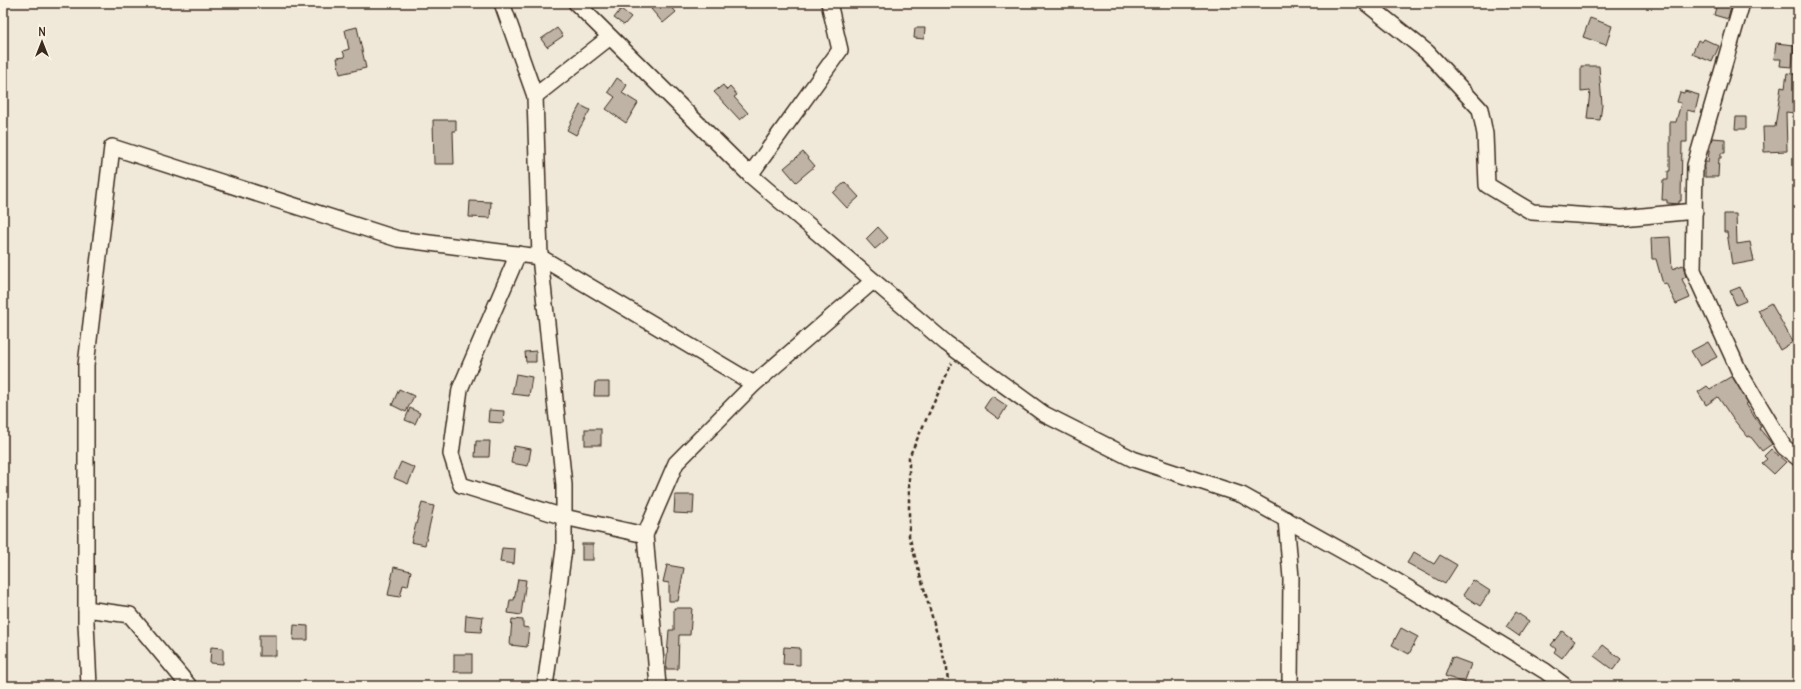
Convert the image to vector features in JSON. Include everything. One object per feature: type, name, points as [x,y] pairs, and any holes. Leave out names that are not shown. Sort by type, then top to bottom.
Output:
[{"type":"street","points":[[502,3],[535,96],[540,257],[564,485],[564,548],[545,686]]},
{"type":"street","points":[[576,3],[750,175],[957,351],[1044,414],[1126,456],[1242,495],[1393,579],[1545,671],[1565,686]]},
{"type":"street","points":[[750,175],[840,50],[829,3]]},
{"type":"street","points":[[1366,3],[1427,52],[1480,109],[1485,134],[1487,185],[1532,212],[1622,218],[1695,211]]},
{"type":"street","points":[[1742,3],[1695,165],[1693,270],[1740,373],[1784,447],[1798,458]]},
{"type":"street","points":[[535,96],[610,37]]},
{"type":"street","points":[[89,686],[86,609],[86,365],[112,147],[398,239],[540,257],[754,384]]},
{"type":"street","points":[[518,254],[460,389],[451,454],[461,485],[564,517],[645,535]]},
{"type":"street","points":[[658,686],[645,535],[676,463],[754,384],[874,281]]},
{"type":"street","points":[[1286,519],[1292,578],[1290,686]]},
{"type":"street","points":[[86,609],[130,615],[189,686]]},
{"type":"path","points":[[948,686],[947,669],[908,536],[908,457],[957,351]]},
{"type":"building","points":[[658,3],[668,3],[676,12],[663,23],[651,9]]},
{"type":"building","points":[[1717,3],[1732,3],[1728,19],[1714,15]]},
{"type":"building","points":[[621,9],[631,17],[624,25],[614,18]]},
{"type":"building","points":[[1590,18],[1612,26],[1606,45],[1583,37]]},
{"type":"building","points":[[357,27],[366,68],[340,74],[337,58],[345,57],[343,51],[349,49],[345,30]]},
{"type":"building","points":[[557,28],[563,36],[547,47],[541,39]]},
{"type":"building","points":[[915,28],[925,28],[924,39],[914,38]]},
{"type":"building","points":[[1704,39],[1719,46],[1712,62],[1692,54],[1698,40],[1702,42]]},
{"type":"building","points":[[1776,43],[1794,45],[1792,67],[1780,66],[1781,59],[1774,59]]},
{"type":"building","points":[[1581,66],[1599,66],[1602,105],[1600,120],[1587,119],[1590,91],[1581,92]]},
{"type":"building","points":[[1787,73],[1798,75],[1798,82],[1794,113],[1786,112],[1787,151],[1764,152],[1763,127],[1775,127],[1781,87],[1785,88]]},
{"type":"building","points":[[617,78],[627,85],[622,93],[638,103],[626,123],[606,109],[615,97],[608,92]]},
{"type":"building","points":[[723,85],[727,90],[730,87],[737,95],[734,97],[748,113],[740,120],[714,92]]},
{"type":"building","points":[[1685,91],[1699,95],[1695,112],[1687,110],[1687,142],[1682,142],[1681,201],[1679,201],[1679,204],[1667,203],[1667,200],[1662,200],[1663,180],[1668,180],[1668,171],[1670,171],[1670,122],[1676,122],[1681,103],[1677,102],[1680,92],[1684,93]]},
{"type":"building","points":[[580,105],[590,110],[576,135],[567,130]]},
{"type":"building","points":[[1736,117],[1746,117],[1746,129],[1735,129]]},
{"type":"building","points":[[433,120],[456,120],[456,131],[453,131],[454,164],[434,164]]},
{"type":"building","points":[[1712,138],[1725,139],[1725,153],[1721,153],[1721,158],[1719,158],[1718,177],[1705,177],[1705,162],[1708,162]]},
{"type":"building","points":[[803,152],[815,166],[796,182],[784,168]]},
{"type":"building","points":[[845,182],[859,197],[847,208],[833,193]]},
{"type":"building","points":[[470,201],[491,202],[490,218],[469,217]]},
{"type":"building","points":[[1724,214],[1736,214],[1737,244],[1750,242],[1754,261],[1732,265],[1727,232],[1724,232]]},
{"type":"building","points":[[878,227],[888,238],[875,249],[866,239]]},
{"type":"building","points":[[1670,237],[1672,269],[1683,265],[1686,277],[1682,279],[1690,298],[1676,304],[1666,283],[1663,284],[1656,259],[1652,259],[1651,238]]},
{"type":"building","points":[[1740,287],[1746,301],[1736,305],[1730,291]]},
{"type":"building","points":[[1771,303],[1793,342],[1780,350],[1758,310]]},
{"type":"building","points":[[1708,342],[1717,357],[1700,366],[1691,351]]},
{"type":"building","points":[[536,351],[536,362],[526,362],[525,352]]},
{"type":"building","points":[[516,374],[532,377],[529,396],[512,394]]},
{"type":"building","points":[[1732,376],[1748,403],[1746,404],[1761,427],[1759,428],[1772,444],[1762,451],[1733,419],[1718,397],[1706,405],[1698,392],[1707,386],[1710,389]]},
{"type":"building","points":[[595,382],[609,382],[609,396],[594,396]]},
{"type":"building","points":[[399,389],[414,396],[406,412],[392,405]]},
{"type":"building","points":[[992,396],[1007,406],[999,419],[984,408]]},
{"type":"building","points":[[410,408],[420,413],[415,424],[405,420]]},
{"type":"building","points":[[489,410],[504,411],[503,423],[488,422]]},
{"type":"building","points":[[585,429],[601,429],[601,445],[585,445]]},
{"type":"building","points":[[476,441],[490,441],[489,457],[475,457]]},
{"type":"building","points":[[514,446],[531,449],[528,466],[511,463]]},
{"type":"building","points":[[1771,449],[1786,462],[1774,474],[1762,463],[1767,459],[1764,456]]},
{"type":"building","points":[[401,462],[415,468],[408,484],[394,478]]},
{"type":"building","points":[[675,495],[694,495],[693,514],[674,513]]},
{"type":"building","points":[[422,503],[434,506],[425,545],[411,542]]},
{"type":"building","points":[[582,544],[593,544],[593,560],[582,560]]},
{"type":"building","points":[[502,548],[515,549],[514,564],[500,562]]},
{"type":"building","points":[[1414,552],[1434,564],[1440,555],[1457,565],[1445,584],[1407,563]]},
{"type":"building","points":[[667,565],[684,568],[678,601],[669,601],[669,583],[663,582]]},
{"type":"building","points":[[394,567],[411,571],[408,586],[403,585],[400,597],[388,595]]},
{"type":"building","points":[[518,579],[526,580],[521,615],[508,613],[510,600],[514,600]]},
{"type":"building","points":[[1473,580],[1490,591],[1480,606],[1463,595]]},
{"type":"building","points":[[674,608],[692,608],[690,635],[679,635],[678,669],[666,669],[669,630],[674,630]]},
{"type":"building","points":[[1516,612],[1529,621],[1519,636],[1506,627]]},
{"type":"building","points":[[466,615],[483,617],[481,632],[465,631]]},
{"type":"building","points":[[512,619],[523,620],[523,627],[529,628],[527,647],[510,645]]},
{"type":"building","points":[[294,625],[308,626],[308,640],[293,640]]},
{"type":"building","points":[[1401,628],[1418,637],[1409,654],[1392,645]]},
{"type":"building","points":[[1562,631],[1575,641],[1562,658],[1554,652],[1556,649],[1551,645]]},
{"type":"building","points":[[259,635],[276,635],[276,656],[259,656]]},
{"type":"building","points":[[1603,645],[1621,659],[1613,670],[1594,656]]},
{"type":"building","points":[[211,647],[223,648],[223,664],[210,663]]},
{"type":"building","points":[[784,647],[800,648],[800,665],[783,664]]},
{"type":"building","points":[[454,654],[472,654],[472,672],[454,672]]},
{"type":"building","points":[[1452,657],[1471,664],[1464,683],[1445,676]]}]
